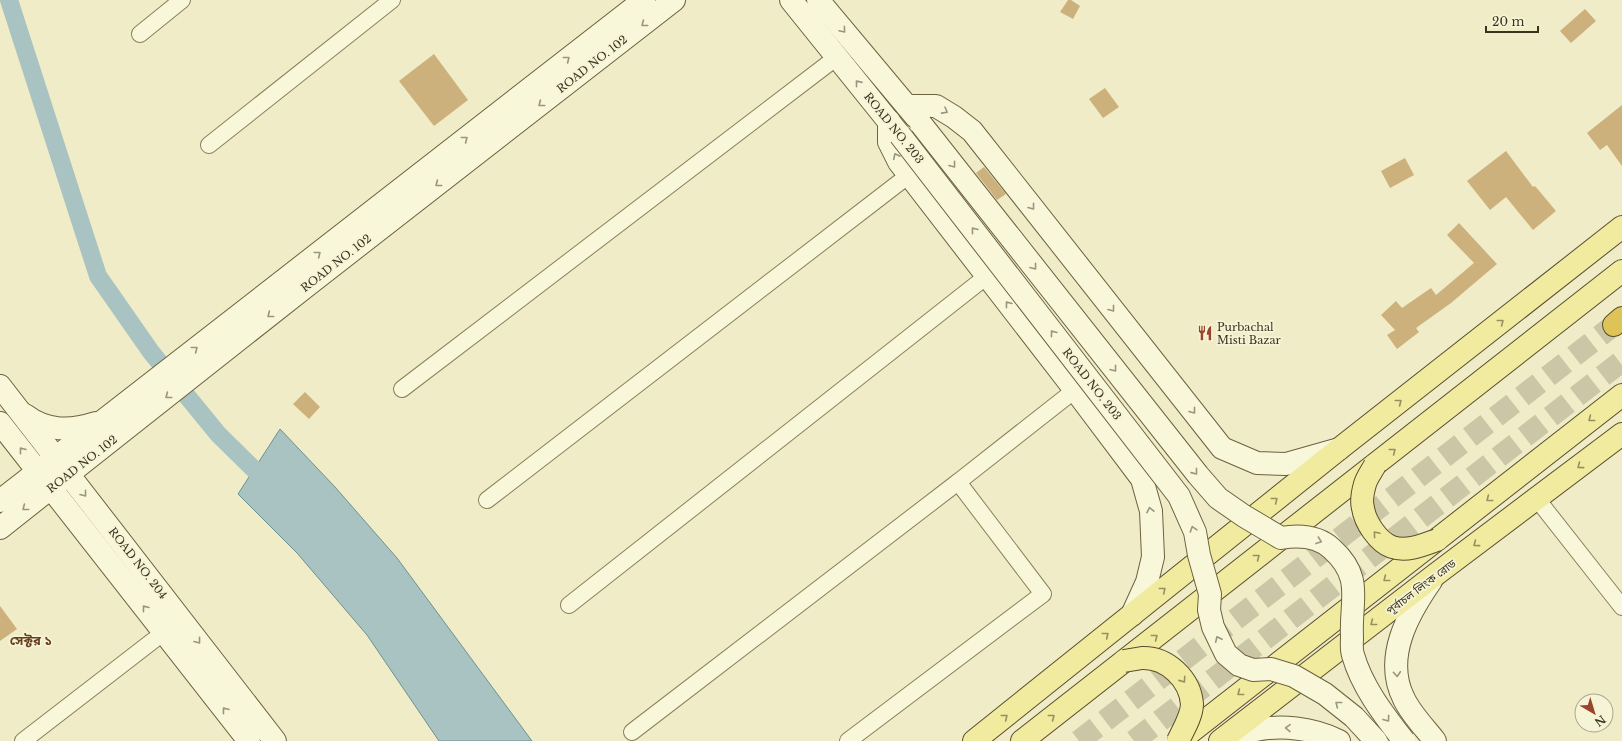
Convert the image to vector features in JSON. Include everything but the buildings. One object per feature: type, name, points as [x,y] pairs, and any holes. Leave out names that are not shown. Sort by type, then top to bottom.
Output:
[{"type":"main road","points":[[974,741],[1339,449],[1622,227]]},
{"type":"main road","points":[[1022,741],[1622,271]]},
{"type":"main road","points":[[1178,741],[1622,395]]},
{"type":"main road","name":"পূর্বাচল লিংক রোড","points":[[1222,740],[1435,575],[1622,434]]},
{"type":"main road","points":[[1375,465],[1365,483],[1362,497],[1363,509],[1376,536],[1391,547],[1404,548],[1418,547],[1437,540]]},
{"type":"main road","points":[[1124,661],[1144,658],[1162,661],[1179,674],[1188,687],[1192,705],[1189,719],[1178,741]]},
{"type":"street","points":[[140,34],[182,0]]},
{"type":"street","points":[[209,145],[392,0]]},
{"type":"street","name":"ROAD NO. 102","points":[[294,284],[644,0]]},
{"type":"street","name":"ROAD NO. 102","points":[[0,501],[56,458],[111,423],[294,284],[674,0]]},
{"type":"street","name":"ROAD NO. 203","points":[[791,0],[895,128],[1179,496],[1195,532],[1199,555],[1210,594],[1209,610],[1213,627],[1226,654],[1239,665],[1253,670],[1271,669],[1294,676],[1325,694],[1354,717],[1376,741]]},
{"type":"street","name":"ROAD NO. 203","points":[[818,0],[907,106],[1198,476],[1218,498],[1244,516],[1281,538]]},
{"type":"street","points":[[402,389],[837,57]]},
{"type":"street","points":[[907,106],[936,106],[954,116],[972,132],[1222,448],[1257,463],[1286,464],[1339,449]]},
{"type":"street","name":"ROAD NO. 203","points":[[895,128],[889,142],[899,162],[1142,479],[1151,511],[1153,557],[1147,582],[1132,615]]},
{"type":"street","points":[[487,500],[909,175]]},
{"type":"street","points":[[569,605],[987,276]]},
{"type":"street","name":"ROAD NO. 204","points":[[0,386],[275,741]]},
{"type":"street","points":[[632,732],[958,482],[1075,390]]},
{"type":"street","points":[[18,409],[31,419],[44,426],[61,430],[111,423]]},
{"type":"street","name":"ROAD NO. 204","points":[[0,423],[249,741]]},
{"type":"street","name":"ROAD NO. 102","points":[[0,528],[69,475],[111,423]]},
{"type":"street","points":[[848,741],[1043,594],[958,482]]},
{"type":"street","points":[[1537,498],[1622,607]]},
{"type":"street","points":[[1281,538],[1296,536],[1308,537],[1326,544],[1341,557],[1349,569],[1354,586],[1351,629],[1352,653],[1357,669],[1374,701],[1404,741]]},
{"type":"street","points":[[1435,575],[1415,604],[1403,628],[1398,650],[1396,675],[1404,700],[1435,741]]},
{"type":"street","points":[[23,741],[181,619]]},
{"type":"street","points":[[1222,740],[1251,730],[1301,728],[1323,734],[1339,741]]},
{"type":"water","points":[[280,429],[335,487],[397,558],[532,741],[439,741],[367,635],[297,553],[238,494]]},
{"type":"waterway","points":[[9,0],[98,276],[151,352],[218,434],[271,486]]},
{"type":"tunnel","points":[[1079,741],[1614,325]]},
{"type":"tunnel","points":[[1134,741],[1622,361]]},
{"type":"place","name":"Purbachal Misti Bazar","points":[[1205,333]]},
{"type":"district","name":"সেক্টর ১","points":[[31,640]]}]
